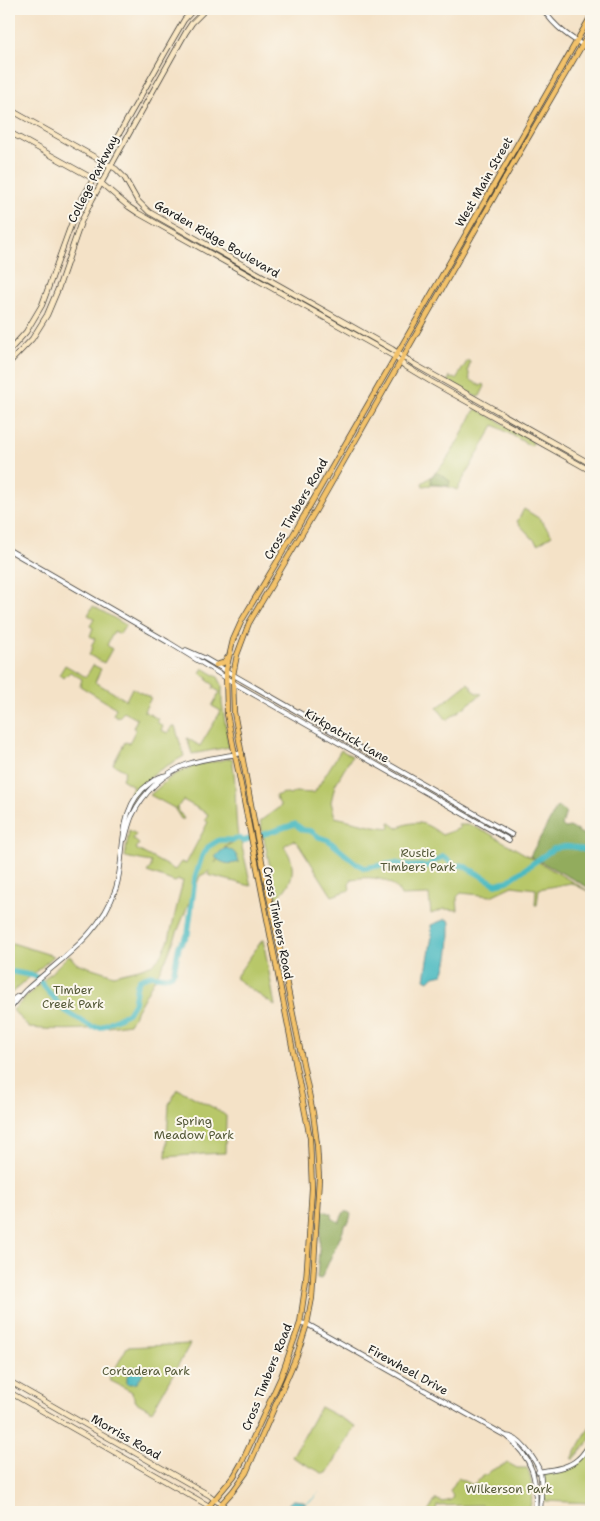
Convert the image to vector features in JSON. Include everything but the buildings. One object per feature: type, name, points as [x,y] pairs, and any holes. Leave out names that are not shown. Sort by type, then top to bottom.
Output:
[{"type":"main road","name":"College Parkway","points":[[9,351],[26,332],[38,311],[82,199],[174,36],[194,9]]},
{"type":"main road","name":"College Parkway","points":[[9,363],[32,339],[47,315],[81,222],[101,183],[186,32],[206,9]]},
{"type":"main road","name":"West Main Street","points":[[396,355],[591,16]]},
{"type":"main road","name":"West Main Street","points":[[400,362],[591,30]]},
{"type":"main road","name":"Garden Ridge Boulevard","points":[[9,109],[116,169],[124,177],[136,200],[148,212],[332,319],[396,355],[403,357],[591,464]]},
{"type":"main road","points":[[535,114],[540,117]]},
{"type":"main road","points":[[9,132],[101,183],[129,207],[332,319]]},
{"type":"main road","points":[[509,159],[514,162]]},
{"type":"main road","points":[[437,284],[442,288]]},
{"type":"main road","points":[[38,311],[47,315]]},
{"type":"main road","points":[[396,355],[400,362],[591,471]]},
{"type":"main road","name":"Cross Timbers Road","points":[[204,1512],[234,1476],[242,1462],[287,1361],[300,1323],[306,1282],[312,1188],[310,1138],[227,714],[226,670],[229,652],[236,632],[396,355]]},
{"type":"main road","name":"Cross Timbers Road","points":[[215,1512],[246,1473],[297,1355],[307,1324],[312,1298],[319,1185],[318,1152],[313,1113],[234,712],[233,675],[244,635],[256,612],[400,362]]},
{"type":"main road","points":[[475,406],[479,401]]},
{"type":"main road","points":[[365,408],[372,411]]},
{"type":"main road","points":[[345,442],[352,446]]},
{"type":"main road","points":[[284,551],[289,554]]},
{"type":"main road","points":[[249,608],[256,612]]},
{"type":"main road","points":[[216,665],[223,662],[229,652]]},
{"type":"main road","points":[[269,930],[276,929]]},
{"type":"main road","points":[[287,1361],[284,1377],[287,1378]]},
{"type":"main road","name":"Morriss Road","points":[[9,1381],[222,1504],[231,1512]]},
{"type":"main road","name":"Morriss Road","points":[[9,1392],[209,1506],[215,1512]]},
{"type":"main road","points":[[261,1422],[268,1424]]},
{"type":"street","points":[[543,9],[558,28],[591,50]]},
{"type":"street","name":"Kirkpatrick Lane","points":[[9,550],[233,682],[509,840]]},
{"type":"street","name":"Kirkpatrick Lane","points":[[176,647],[204,658],[226,670],[512,835]]},
{"type":"street","points":[[282,710],[286,705]]},
{"type":"street","points":[[9,1002],[20,995],[84,940],[100,919],[116,888],[125,822],[127,814],[139,793],[161,776],[167,775],[169,772],[190,763],[242,753]]},
{"type":"street","points":[[9,1010],[20,995]]},
{"type":"street","name":"Firewheel Drive","points":[[300,1323],[307,1324],[506,1436],[522,1451],[534,1473],[536,1488],[535,1512]]},
{"type":"street","name":"Firewheel Drive","points":[[506,1436],[511,1436],[521,1443],[540,1472],[542,1490],[540,1512]]},
{"type":"street","points":[[534,1473],[572,1464],[591,1443]]},
{"type":"green space","points":[[468,360],[470,362],[468,370],[469,379],[481,386],[483,384],[485,386],[480,396],[477,397],[448,381],[450,376],[451,379],[456,379]]},
{"type":"green space","points":[[477,409],[532,440],[533,444],[531,446],[494,425],[457,490],[440,485],[423,486],[422,483],[439,469],[446,460],[474,411]]},
{"type":"green space","points":[[436,473],[450,481],[449,486],[431,484],[431,477]]},
{"type":"green space","points":[[524,509],[540,519],[552,535],[538,544],[517,522]]},
{"type":"green space","points":[[93,606],[126,625],[120,634],[114,631],[107,645],[112,649],[104,663],[89,655],[95,639],[90,636],[93,628],[90,626],[94,618],[88,615]]},
{"type":"green space","points":[[65,665],[86,677],[93,665],[101,669],[95,682],[126,700],[132,688],[151,698],[144,711],[158,719],[157,722],[163,726],[161,730],[168,733],[172,726],[175,726],[184,756],[158,771],[127,801],[133,786],[122,779],[125,771],[113,764],[125,742],[129,743],[136,729],[133,728],[137,719],[124,712],[118,718],[113,715],[116,708],[80,686],[82,679],[70,672],[64,678],[59,675]]},
{"type":"green space","points":[[203,668],[218,677],[222,685],[222,703],[229,747],[192,754],[187,738],[200,746],[221,711],[212,706],[220,692],[213,688],[214,685],[207,680],[208,678],[200,673]]},
{"type":"green space","points":[[468,683],[476,693],[482,694],[447,720],[437,708]]},
{"type":"green space","name":"Rustic Timbers Park","points":[[341,750],[352,756],[335,785],[331,802],[335,817],[390,828],[389,822],[397,828],[410,823],[421,823],[442,835],[460,828],[458,825],[471,825],[487,832],[590,892],[571,883],[539,889],[537,905],[535,905],[536,889],[512,886],[491,896],[461,893],[457,897],[458,910],[444,909],[431,914],[429,895],[401,896],[392,885],[380,879],[352,879],[349,884],[350,890],[332,896],[298,843],[293,840],[284,846],[291,860],[291,879],[277,898],[260,821],[281,806],[275,796],[284,793],[290,795],[295,792],[314,793]]},
{"type":"green space","name":"Timber Creek Park","points":[[232,758],[238,837],[226,846],[215,863],[227,846],[240,838],[251,886],[208,875],[210,871],[200,876],[167,957],[129,1024],[79,1029],[29,1028],[13,1010],[69,955],[76,963],[114,975],[153,964],[162,954],[169,939],[183,881],[178,880],[175,882],[147,872],[151,867],[151,862],[125,857],[129,830],[136,834],[133,839],[139,844],[136,849],[175,870],[181,862],[186,864],[208,822],[205,820],[208,814],[183,800],[177,808],[184,819],[181,819],[174,808],[150,795],[172,776],[193,766]]},
{"type":"green space","points":[[557,807],[566,812],[562,825],[565,828],[570,827],[586,836],[591,828],[591,889],[530,856]]},
{"type":"green space","points":[[263,939],[275,1006],[235,978]]},
{"type":"green space","points":[[9,942],[54,956],[9,995]]},
{"type":"green space","name":"Spring Meadow Park","points":[[178,1089],[226,1116],[225,1153],[166,1157],[169,1104]]},
{"type":"green space","points":[[322,1210],[332,1214],[331,1218],[339,1222],[344,1212],[351,1214],[349,1222],[344,1225],[321,1279],[317,1278]]},
{"type":"green space","name":"Cortadera Park","points":[[190,1344],[152,1411],[136,1402],[131,1391],[109,1380],[127,1347]]},
{"type":"green space","points":[[320,1407],[356,1426],[327,1473],[324,1474],[292,1457]]},
{"type":"green space","name":"Wilkerson Park","points":[[591,1425],[591,1439],[572,1459]]},
{"type":"green space","name":"Wilkerson Park","points":[[591,1449],[591,1503],[544,1501],[543,1472],[570,1467],[580,1461]]},
{"type":"green space","name":"Wilkerson Park","points":[[508,1463],[517,1468],[527,1468],[531,1478],[532,1489],[532,1500],[529,1510],[520,1509],[517,1512],[510,1512],[504,1509],[489,1509],[481,1505],[437,1506],[436,1512],[428,1512],[436,1499],[442,1502],[451,1500],[453,1496],[450,1491],[458,1478],[472,1485],[482,1478],[483,1475]]},
{"type":"water","points":[[226,848],[235,853],[239,862],[226,863],[215,857]]},
{"type":"water","points":[[446,919],[450,923],[450,943],[447,962],[443,974],[434,976],[429,981],[425,979],[432,936],[431,925]]},
{"type":"water","points":[[136,1367],[142,1370],[143,1373],[137,1383],[127,1383],[127,1376]]},
{"type":"water","points":[[294,1500],[302,1501],[305,1503],[305,1506],[300,1512],[288,1512],[288,1504]]},
{"type":"waterway","points":[[9,971],[35,976],[64,1010],[92,1027],[101,1027],[128,1013],[134,1003],[137,984],[140,979],[150,975],[165,977],[174,971],[179,946],[188,934],[195,878],[202,856],[208,847],[219,840],[239,838],[243,841],[295,824],[303,830],[311,831],[319,837],[328,840],[357,864],[365,868],[395,863],[408,866],[428,866],[443,856],[455,866],[462,865],[496,884],[508,881],[553,849],[572,847],[591,853]]},
{"type":"waterway","points":[[304,1504],[312,1500],[318,1493]]}]
